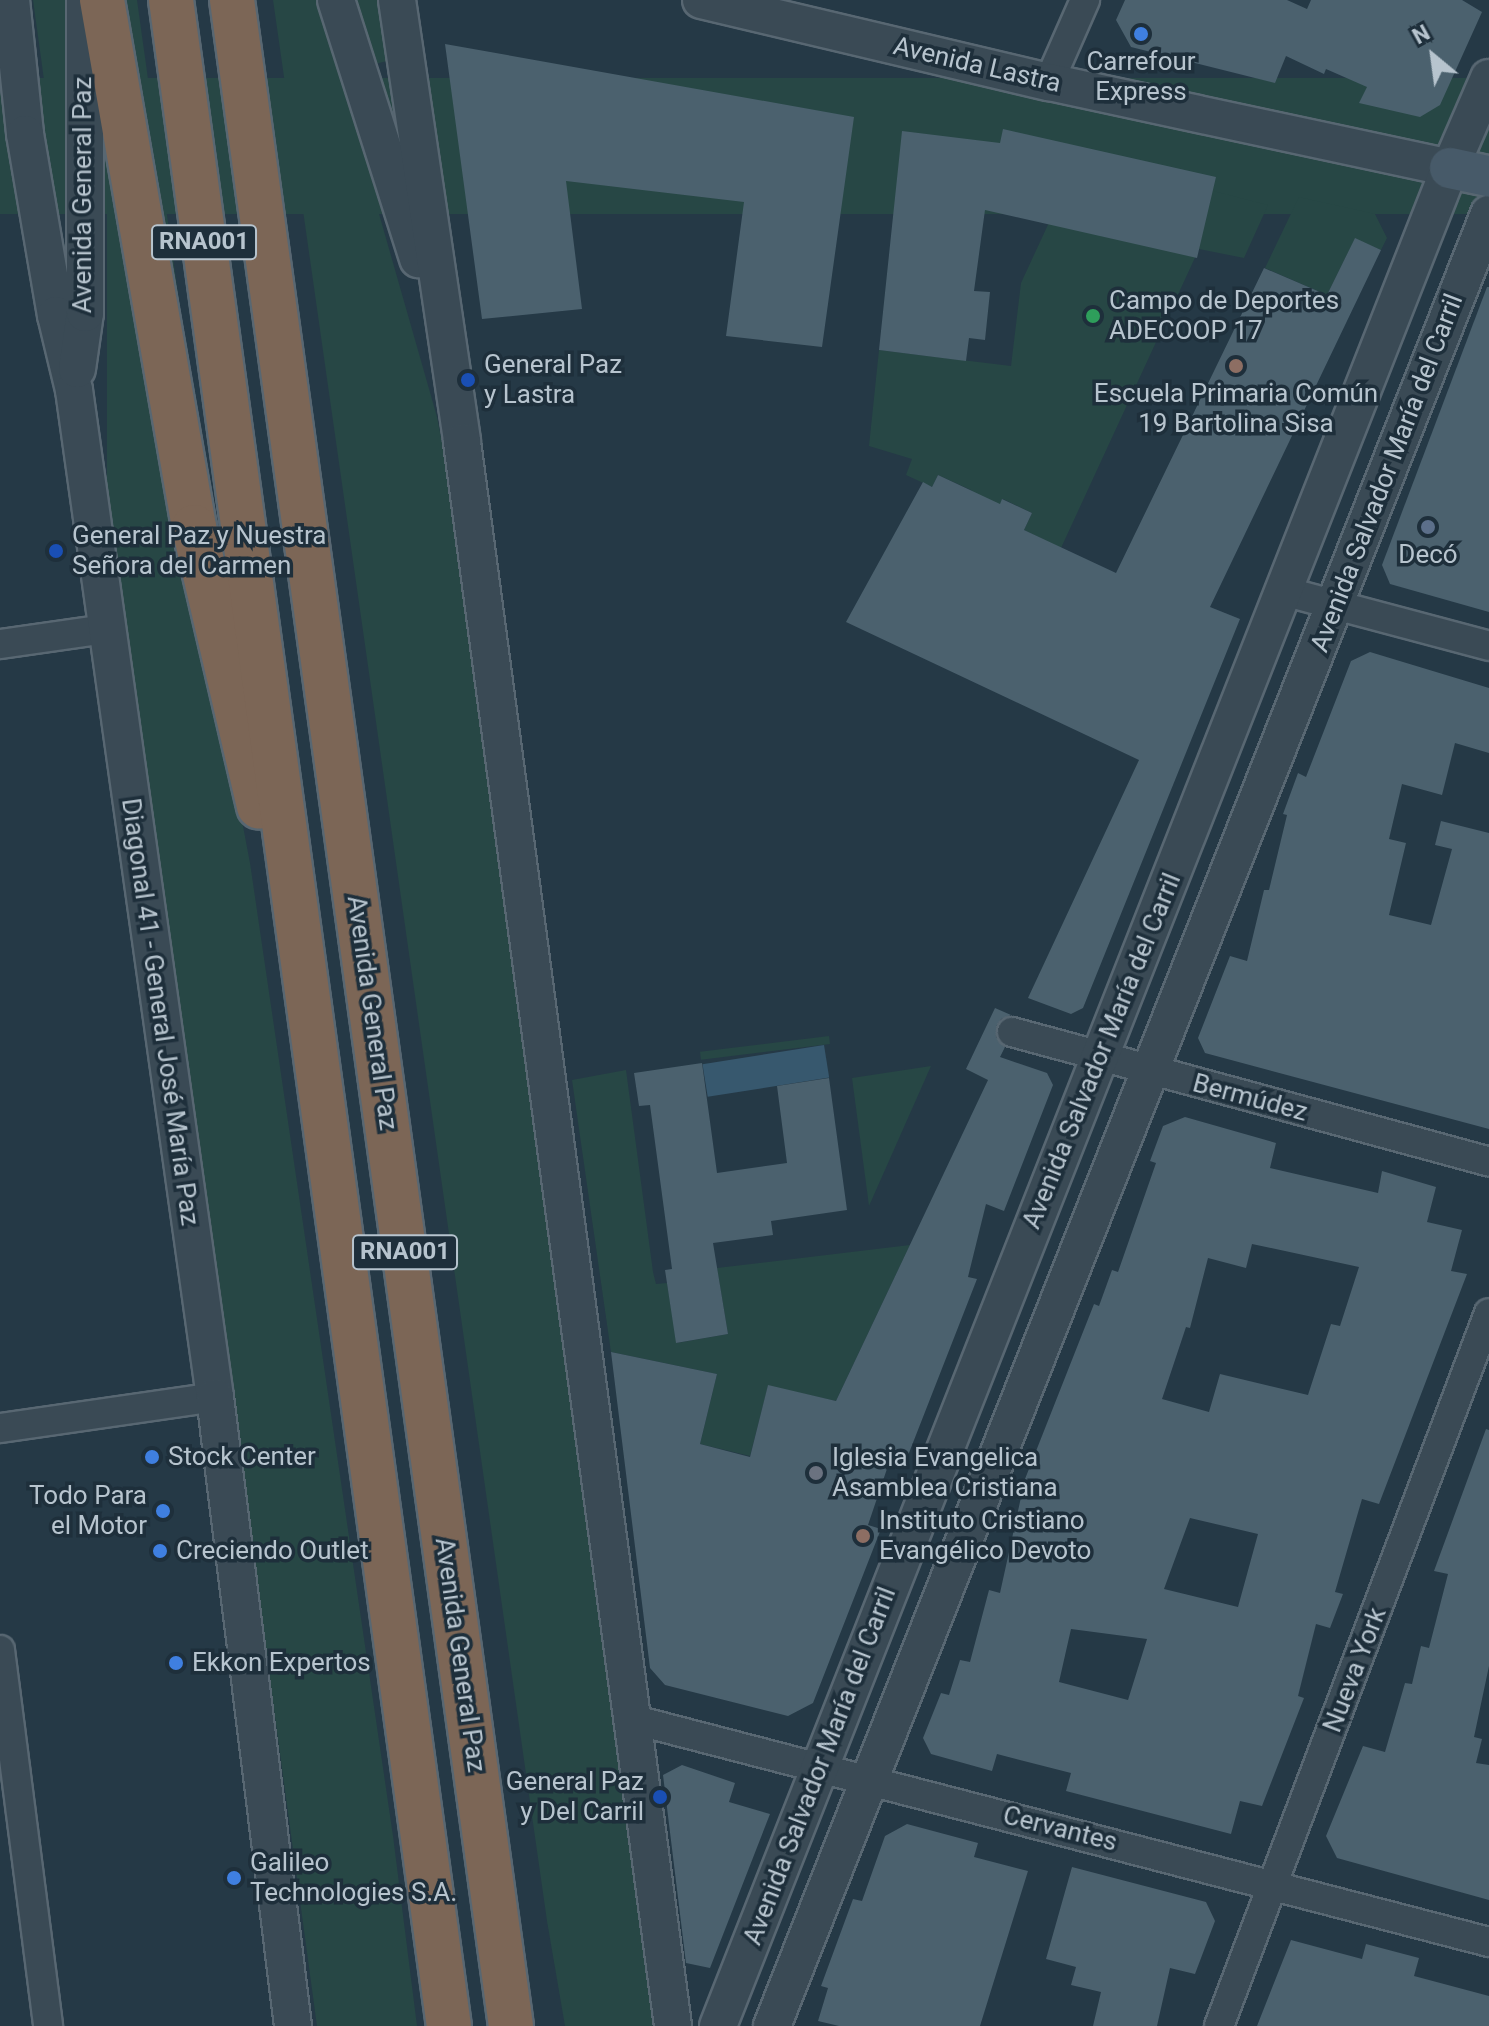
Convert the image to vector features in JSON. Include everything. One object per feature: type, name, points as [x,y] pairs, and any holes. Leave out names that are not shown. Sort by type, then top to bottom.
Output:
[{"type":"highway","points":[[102,0],[194,527],[244,753],[309,995]]},
{"type":"highway","name":"RNA001","points":[[171,0],[449,2026]]},
{"type":"highway","name":"Avenida General Paz","points":[[232,0],[511,2026]]},
{"type":"main road","name":"Avenida Lastra","points":[[1450,168],[1489,176]]},
{"type":"street","name":"Diagonal 41 - General José María Paz","points":[[11,0],[13,135],[74,390],[105,629],[215,1397],[293,2026]]},
{"type":"street","name":"Avenida General Paz","points":[[74,390],[85,313],[85,0]]},
{"type":"street","points":[[336,0],[365,101],[445,336]]},
{"type":"street","points":[[397,0],[462,442],[673,2026]]},
{"type":"street","name":"Avenida Lastra","points":[[701,0],[1049,82],[1450,168]]},
{"type":"street","points":[[1049,82],[1085,0]]},
{"type":"street","name":"Avenida Salvador María del Carril","points":[[718,2026],[1450,168],[1489,78]]},
{"type":"street","name":"Avenida Salvador María del Carril","points":[[772,2026],[1489,214]]},
{"type":"street","points":[[1283,591],[1489,646]]},
{"type":"street","points":[[0,644],[105,629]]},
{"type":"street","name":"Bermúdez","points":[[1012,1032],[1489,1162]]},
{"type":"street","name":"Nueva York","points":[[1219,2026],[1489,1313]]},
{"type":"street","points":[[0,1428],[215,1397]]},
{"type":"street","points":[[0,1650],[48,2026]]},
{"type":"street","name":"Cervantes","points":[[631,1719],[1489,1942]]},
{"type":"green space","points":[[33,0],[71,0],[73,134],[52,138]]},
{"type":"green space","points":[[118,0],[137,0],[185,344],[177,347]]},
{"type":"green space","points":[[273,0],[318,0],[437,417],[446,463],[656,2026],[565,2026],[547,1921]]},
{"type":"green space","points":[[354,0],[383,0],[391,60],[375,64]]},
{"type":"green space","points":[[0,78],[1489,78],[1489,214],[0,214]]},
{"type":"green space","points":[[107,125],[134,250],[250,863],[393,1836],[417,2026],[317,2026],[143,743],[107,518]]},
{"type":"green space","name":"Campo de Deportes ADECOOP 17","points":[[1084,147],[1216,177],[1213,191],[1268,205],[1244,258],[1199,249],[1061,548],[1024,530],[1032,513],[1003,499],[994,516],[971,490],[938,475],[932,487],[906,475],[912,459],[869,446],[879,350],[1011,366],[1021,283]]},
{"type":"green space","points":[[1299,197],[1375,214],[1387,238],[1381,250],[1355,239],[1327,295],[1265,268]]},
{"type":"green space","points":[[829,1036],[830,1044],[701,1060],[700,1052]]},
{"type":"green space","points":[[931,1066],[869,1206],[852,1078]]},
{"type":"green space","points":[[626,1070],[653,1272],[656,1284],[667,1283],[677,1343],[728,1334],[717,1268],[910,1245],[836,1401],[768,1386],[750,1456],[700,1444],[717,1374],[611,1352],[572,1080]]},
{"type":"water","points":[[824,1045],[829,1078],[708,1097],[703,1064]]},
{"type":"building","points":[[1125,0],[1287,0],[1307,9],[1311,0],[1462,0],[1482,12],[1440,105],[1420,117],[1359,103],[1367,87],[1326,69],[1324,74],[1286,56],[1275,83],[1131,47],[1116,20]]},
{"type":"building","points":[[445,44],[854,117],[822,347],[726,336],[744,202],[566,181],[582,309],[482,319]]},
{"type":"building","points":[[1003,129],[1216,177],[1197,258],[985,210],[974,291],[990,292],[985,340],[969,338],[966,361],[879,350],[902,131],[1000,143]]},
{"type":"building","name":"Escuela Primaria Común 19 Bartolina Sisa","points":[[1355,238],[1381,250],[1210,607],[1240,619],[1083,1008],[1071,1014],[1028,998],[1139,760],[846,622],[923,482],[932,487],[938,475],[1000,504],[1002,499],[1032,513],[1024,530],[1116,573],[1264,268],[1327,295]]},
{"type":"building","points":[[1487,287],[1489,612],[1390,584],[1382,565]]},
{"type":"building","points":[[1370,652],[1489,688],[1489,753],[1455,743],[1442,795],[1402,784],[1389,839],[1406,843],[1389,915],[1431,925],[1452,849],[1435,845],[1441,821],[1489,833],[1489,1129],[1205,1053],[1198,1038],[1230,956],[1247,961],[1264,890],[1269,890],[1287,815],[1283,814],[1298,773],[1306,777],[1351,661]]},
{"type":"building","points":[[995,1008],[1011,1015],[1001,1019],[996,1027],[996,1037],[1005,1047],[1000,1057],[1047,1073],[1053,1085],[1004,1211],[986,1204],[968,1277],[977,1279],[907,1458],[892,1454],[868,1525],[881,1529],[813,1703],[788,1716],[665,1685],[650,1668],[611,1352],[717,1374],[700,1444],[750,1457],[768,1385],[836,1401],[988,1080],[966,1069]]},
{"type":"building","points":[[702,1063],[717,1173],[787,1163],[777,1086],[829,1078],[847,1210],[771,1221],[773,1235],[713,1243],[728,1334],[676,1343],[665,1270],[672,1269],[650,1105],[639,1106],[634,1073]]},
{"type":"building","points":[[1185,1117],[1276,1143],[1270,1168],[1378,1193],[1382,1171],[1436,1187],[1427,1222],[1462,1230],[1451,1271],[1467,1274],[1379,1504],[1362,1499],[1335,1592],[1343,1594],[1330,1628],[1316,1624],[1298,1696],[1304,1698],[1262,1806],[1240,1801],[1231,1834],[1066,1791],[1071,1773],[997,1754],[992,1771],[931,1754],[923,1738],[941,1693],[949,1695],[960,1660],[970,1662],[989,1590],[1000,1593],[1025,1479],[1094,1304],[1099,1306],[1112,1270],[1118,1272],[1156,1163],[1150,1161],[1163,1126]],"holes":[[[1252,1244],[1359,1267],[1340,1326],[1331,1324],[1308,1395],[1220,1374],[1209,1412],[1162,1399],[1186,1327],[1190,1328],[1208,1258],[1246,1268]],[[1190,1518],[1258,1534],[1238,1607],[1164,1589]],[[1071,1629],[1147,1639],[1128,1700],[1059,1682]]]},
{"type":"building","points":[[1486,1429],[1489,1430],[1489,1666],[1474,1737],[1482,1739],[1476,1763],[1489,1765],[1489,1900],[1337,1858],[1326,1836],[1363,1746],[1385,1752],[1405,1683],[1412,1684],[1421,1646],[1429,1648],[1448,1574],[1434,1571]]},
{"type":"building","points":[[682,1765],[735,1783],[729,1802],[770,1814],[710,1968],[686,1963],[663,1775]]},
{"type":"building","points":[[907,1824],[978,1843],[974,1857],[1028,1871],[980,2026],[839,2026],[818,2021],[828,1988],[821,1986],[853,1899],[862,1901],[885,1836]]},
{"type":"building","points":[[1072,1867],[1206,1902],[1215,1921],[1195,1974],[1170,1968],[1157,2026],[1093,2026],[1101,1992],[1071,1985],[1076,1967],[1046,1959]]},
{"type":"building","points":[[1291,1940],[1362,1959],[1366,1944],[1419,1958],[1414,1976],[1489,1996],[1489,2026],[1257,2026]]},
{"type":"place","name":"Carrefour Express","points":[[1141,34]]},
{"type":"place","name":"Campo de Deportes ADECOOP 17","points":[[1093,316]]},
{"type":"place","name":"Escuela Primaria Común 19 Bartolina Sisa","points":[[1236,366]]},
{"type":"place","name":"General Paz y Lastra","points":[[468,380]]},
{"type":"place","name":"Decó","points":[[1428,527]]},
{"type":"place","name":"General Paz y Nuestra Señora del Carmen","points":[[56,551]]},
{"type":"place","name":"Stock Center","points":[[152,1457]]},
{"type":"place","name":"Iglesia Evangelica Asamblea Cristiana","points":[[816,1473]]},
{"type":"place","name":"Todo Para el Motor","points":[[163,1511]]},
{"type":"place","name":"Instituto Cristiano Evangélico Devoto","points":[[863,1536]]},
{"type":"place","name":"Creciendo Outlet","points":[[160,1551]]},
{"type":"place","name":"Ekkon Expertos","points":[[176,1663]]},
{"type":"place","name":"General Paz y Del Carril","points":[[660,1797]]},
{"type":"place","name":"Galileo Technologies S.A.","points":[[234,1878]]}]
